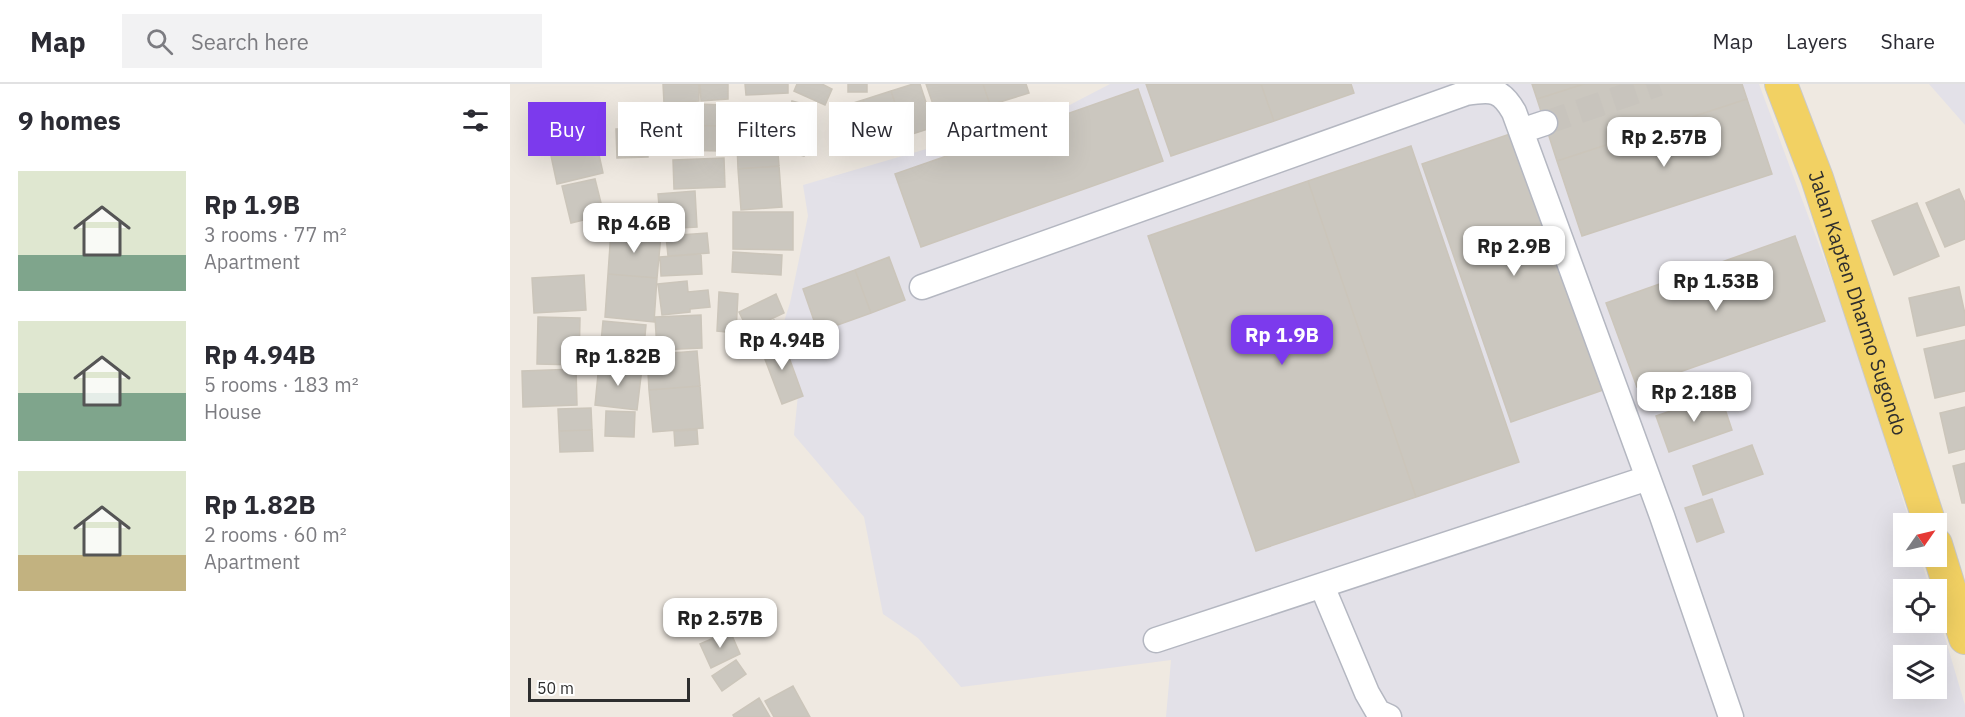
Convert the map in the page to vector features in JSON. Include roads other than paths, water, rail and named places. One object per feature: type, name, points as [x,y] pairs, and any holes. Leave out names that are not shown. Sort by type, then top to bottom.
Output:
[{"type":"main road","name":"Jalan Kapten Dharmo Sugondo","points":[[1781,84],[1817,178],[1926,513]]},
{"type":"main road","points":[[1943,567],[1965,638]]},
{"type":"lane","points":[[922,288],[1438,93],[1496,92],[1506,97],[1521,131],[1648,478],[1731,717]]},
{"type":"lane","points":[[1521,131],[1545,123]]},
{"type":"lane","points":[[1155,640],[1648,478]]},
{"type":"lane","points":[[1322,586],[1367,693],[1378,712],[1389,717]]},
{"type":"tunnel","points":[[1545,123],[1659,84]]}]
